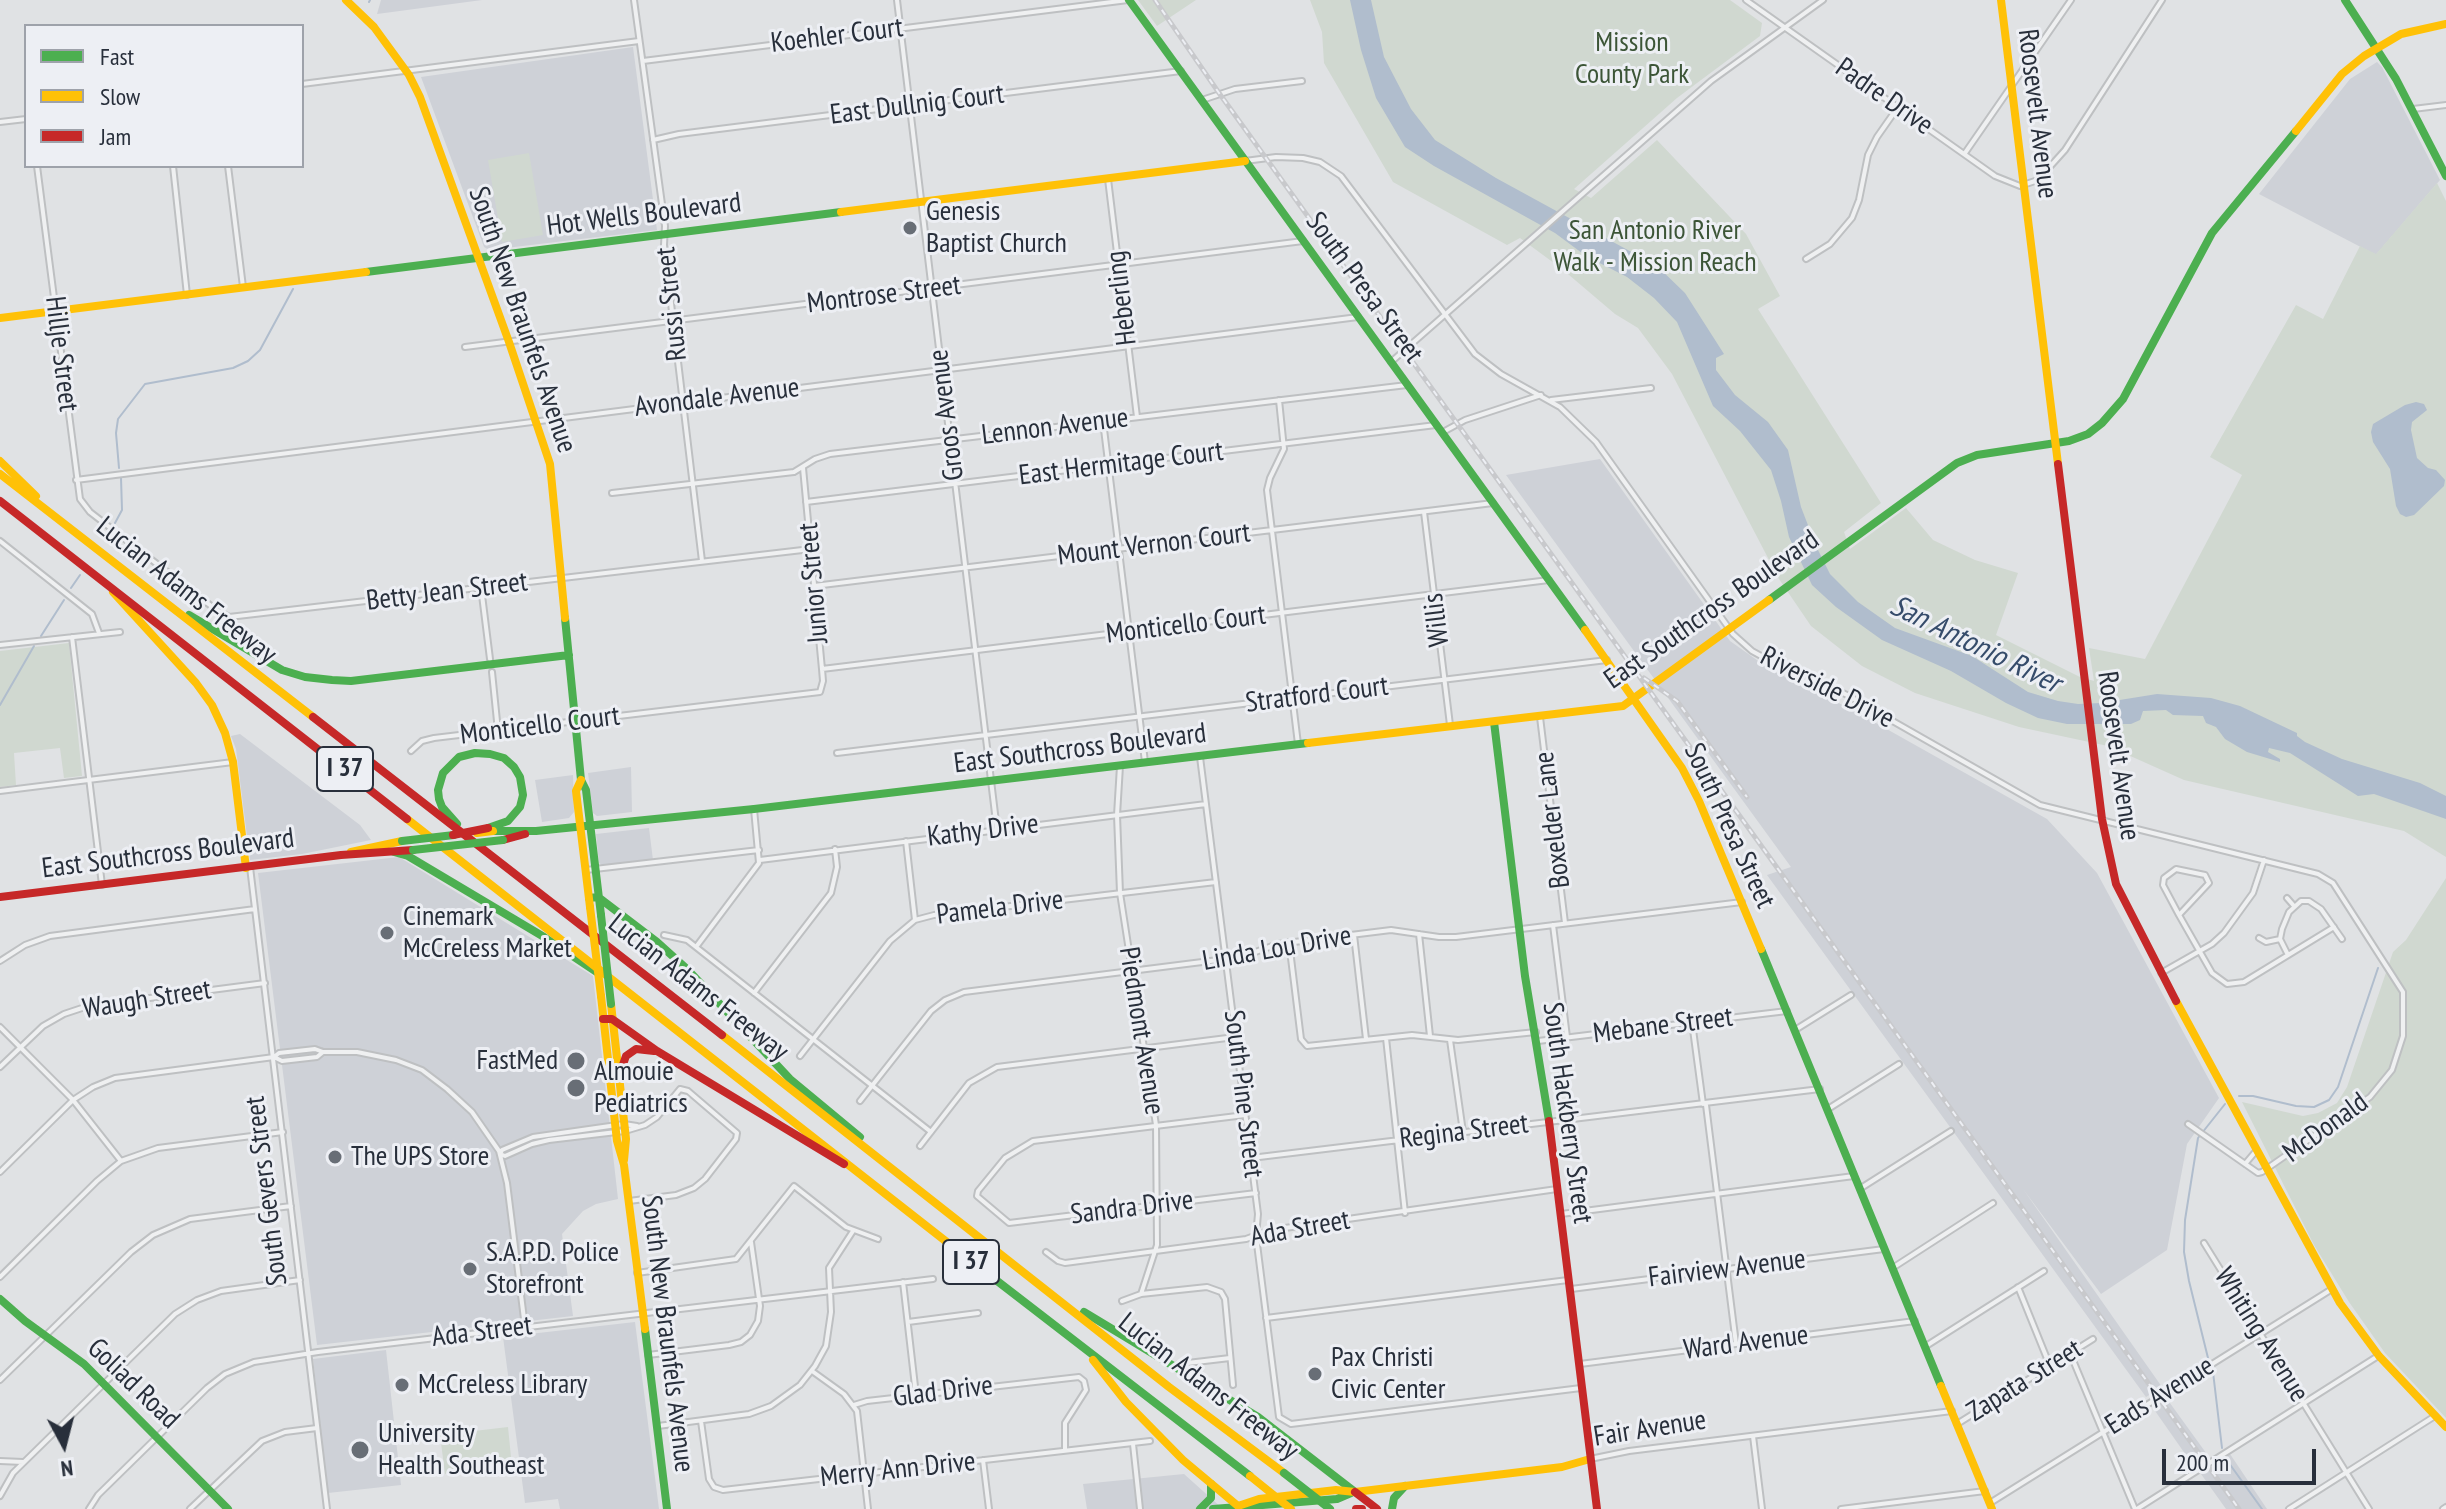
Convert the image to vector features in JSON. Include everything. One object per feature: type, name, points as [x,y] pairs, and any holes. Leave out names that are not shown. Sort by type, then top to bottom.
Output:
[{"type":"main road","name":"South New Braunfels Avenue","points":[[346,0],[374,27],[405,70],[429,119],[550,464],[581,780],[586,790],[585,826],[601,996],[620,1073],[620,1128]]},
{"type":"main road","name":"South Presa Street","points":[[1129,0],[1607,660],[1692,786],[1991,1506]]},
{"type":"main road","name":"Roosevelt Avenue","points":[[2001,0],[2102,819],[2116,884],[2332,1289],[2360,1333],[2446,1427]]},
{"type":"main road","points":[[2345,0],[2377,48],[2446,176]]},
{"type":"main road","name":"East Southcross Boulevard","points":[[341,855],[374,845],[490,830],[536,831],[754,809],[1616,708],[1967,458],[2055,445],[2088,434],[2116,409],[2212,233],[2342,74],[2377,48],[2410,30],[2446,24]]},
{"type":"main road","name":"Hot Wells Boulevard","points":[[0,318],[1245,161]]},
{"type":"main road","points":[[0,461],[63,523]]},
{"type":"main road","name":"Lucian Adams Freeway","points":[[0,474],[1057,1296],[1169,1387],[1330,1509]]},
{"type":"main road","name":"Lucian Adams Freeway","points":[[0,501],[1291,1509]]},
{"type":"main road","name":"South Gevers Street","points":[[98,575],[197,684],[219,718],[233,762],[248,868]]},
{"type":"main road","points":[[131,576],[228,641],[282,670],[305,677],[351,681],[569,655]]},
{"type":"main road","name":"South Hackberry Street","points":[[1494,722],[1519,929],[1549,1122],[1597,1509]]},
{"type":"main road","points":[[490,830],[508,821],[520,807],[523,795],[520,777],[510,762],[497,756],[475,753],[459,757],[446,768],[440,780],[438,790],[442,807],[497,860]]},
{"type":"main road","name":"East Southcross Boulevard","points":[[0,897],[341,855],[503,840],[536,831]]},
{"type":"main road","points":[[394,852],[408,856],[544,937],[646,1005]]},
{"type":"main road","name":"South New Braunfels Avenue","points":[[592,900],[601,915],[611,1004],[608,1019],[624,1165],[667,1509]]},
{"type":"main road","points":[[592,900],[657,942],[688,970],[767,1057],[852,1128],[881,1159]]},
{"type":"main road","points":[[608,1019],[829,1157],[856,1170]]},
{"type":"main road","points":[[620,1073],[626,1056],[636,1049],[657,1051]]},
{"type":"main road","points":[[1057,1296],[1258,1417],[1377,1509]]},
{"type":"main road","name":"Goliad Road","points":[[0,1299],[75,1357],[228,1509]]},
{"type":"main road","points":[[1087,1352],[1127,1404],[1183,1460],[1240,1507]]},
{"type":"main road","name":"Fair Avenue","points":[[1213,1509],[1337,1499],[1355,1492],[1562,1467],[1590,1459]]},
{"type":"main road","points":[[1200,1509],[1211,1498],[1211,1484]]},
{"type":"main road","points":[[1392,1509],[1394,1498],[1405,1486]]},
{"type":"main road","points":[[1356,1509],[1362,1509]]},
{"type":"street","name":"Russi Street","points":[[634,0],[702,561]]},
{"type":"street","name":"Groos Avenue","points":[[897,0],[997,830]]},
{"type":"street","name":"Koehler Court","points":[[642,61],[1129,0]]},
{"type":"street","name":"Padre Drive","points":[[1746,0],[2002,180],[2024,186]]},
{"type":"street","points":[[1391,362],[1718,75],[1823,0]]},
{"type":"street","points":[[1965,153],[2071,0]]},
{"type":"street","points":[[2024,186],[2038,180],[2065,150],[2162,0]]},
{"type":"street","points":[[304,84],[639,41]]},
{"type":"street","name":"East Dullnig Court","points":[[653,140],[1181,71]]},
{"type":"street","points":[[1202,100],[1235,89],[1302,81]]},
{"type":"street","points":[[2412,110],[2446,105]]},
{"type":"street","points":[[1806,259],[1830,244],[1852,218],[1871,147],[1898,107]]},
{"type":"street","points":[[0,122],[24,119]]},
{"type":"street","name":"Riverside Drive","points":[[1245,161],[1293,157],[1320,162],[1337,172],[1350,185],[1444,316],[1482,361],[1551,400],[1569,413],[1596,442],[1728,628],[1762,657],[1828,685],[2047,808],[2318,874],[2333,883],[2403,992]]},
{"type":"street","name":"Hillje Street","points":[[37,168],[76,480],[83,505],[112,528]]},
{"type":"street","points":[[173,168],[187,295]]},
{"type":"street","points":[[228,168],[243,287]]},
{"type":"street","name":"Heberling","points":[[1108,179],[1137,417]]},
{"type":"street","name":"Montrose Street","points":[[465,347],[1303,241]]},
{"type":"street","name":"Avondale Avenue","points":[[76,480],[1358,317]]},
{"type":"street","name":"Lennon Avenue","points":[[612,493],[794,472],[825,455],[1407,385]]},
{"type":"street","points":[[1551,400],[1651,388]]},
{"type":"street","name":"East Hermitage Court","points":[[806,502],[1283,444],[1439,429],[1541,395]]},
{"type":"street","points":[[1279,400],[1282,454],[1267,484],[1298,746]]},
{"type":"street","points":[[1103,421],[1145,764]]},
{"type":"street","name":"Junior Street","points":[[803,468],[822,669],[822,688],[815,694]]},
{"type":"street","name":"Mount Vernon Court","points":[[814,586],[1493,503]]},
{"type":"street","name":"Willis","points":[[1424,512],[1450,728]]},
{"type":"street","name":"Betty Jean Street","points":[[112,528],[229,617],[811,549]]},
{"type":"street","points":[[0,541],[92,614],[99,633]]},
{"type":"street","name":"Monticello Court","points":[[822,669],[1549,580]]},
{"type":"street","points":[[481,587],[490,659]]},
{"type":"street","points":[[0,645],[120,632]]},
{"type":"street","points":[[72,637],[102,885]]},
{"type":"street","name":"Stratford Court","points":[[837,753],[1607,660]]},
{"type":"street","points":[[492,672],[498,731]]},
{"type":"street","name":"Monticello Court","points":[[411,751],[427,740],[815,694]]},
{"type":"street","name":"Boxelder Lane","points":[[1540,717],[1565,923]]},
{"type":"street","name":"South Pine Street","points":[[1200,757],[1256,1193],[1256,1236],[1278,1415],[1291,1424],[1581,1388]]},
{"type":"street","points":[[0,791],[233,762]]},
{"type":"street","name":"Piedmont Avenue","points":[[1120,766],[1117,815],[1120,893],[1156,1125],[1156,1250],[1141,1294]]},
{"type":"street","name":"Kathy Drive","points":[[760,860],[1206,804]]},
{"type":"street","points":[[696,947],[758,866],[760,860],[754,809]]},
{"type":"street","points":[[906,841],[915,920]]},
{"type":"street","points":[[754,993],[831,893],[837,867],[835,849]]},
{"type":"street","points":[[591,870],[759,850]]},
{"type":"street","points":[[2161,973],[2224,933],[2245,908],[2260,878],[2264,860]]},
{"type":"street","name":"South Gevers Street","points":[[248,868],[265,983],[327,1509]]},
{"type":"street","points":[[2179,915],[2203,892],[2210,881],[2205,875],[2181,868],[2172,870],[2164,878],[2163,885],[2179,915],[2216,978],[2233,984],[2244,982],[2334,927]]},
{"type":"street","name":"Pamela Drive","points":[[800,1056],[890,941],[915,920],[934,915],[1216,882]]},
{"type":"street","points":[[2287,898],[2294,906]]},
{"type":"street","points":[[2288,955],[2280,939],[2284,923],[2294,906],[2303,901],[2313,903],[2342,939]]},
{"type":"street","name":"Linda Lou Drive","points":[[860,1101],[925,1017],[957,994],[1226,959],[1244,956],[1271,945],[1391,930],[1453,937],[1742,902]]},
{"type":"street","points":[[0,961],[25,945],[50,936],[255,909]]},
{"type":"street","name":"Boxelder Lane","points":[[1553,925],[1567,1037]]},
{"type":"street","points":[[1289,942],[1301,1039],[1311,1047],[1366,1039],[1430,1036],[1419,934]]},
{"type":"street","points":[[664,935],[687,940],[931,1132]]},
{"type":"street","points":[[1354,935],[1366,1039]]},
{"type":"street","points":[[2259,938],[2266,942],[2280,939]]},
{"type":"street","name":"Waugh Street","points":[[0,1067],[52,1020],[88,1006],[265,983]]},
{"type":"street","name":"McDonald","points":[[2268,1170],[2370,1097],[2387,1077],[2403,1036],[2403,992]]},
{"type":"street","points":[[1795,1030],[1851,995]]},
{"type":"street","name":"Mebane Street","points":[[1430,1036],[1450,1040],[1567,1037],[1787,1011]]},
{"type":"street","points":[[1692,1022],[1736,1344]]},
{"type":"street","points":[[0,1027],[73,1100],[121,1161]]},
{"type":"street","points":[[920,1146],[969,1083],[997,1067],[1235,1037]]},
{"type":"street","points":[[1386,1038],[1405,1213]]},
{"type":"street","points":[[1450,1040],[1463,1132]]},
{"type":"street","points":[[0,1172],[73,1100],[115,1078],[274,1057],[282,1061],[317,1057],[323,1052],[380,1056],[422,1070],[447,1089],[472,1112],[500,1154],[507,1183],[525,1327]]},
{"type":"street","points":[[1828,1109],[1899,1064]]},
{"type":"street","points":[[500,1154],[505,1156],[549,1140],[645,1125],[657,1117],[680,1089],[688,1091],[738,1135],[702,1182],[682,1194],[629,1201]]},
{"type":"street","name":"Regina Street","points":[[1251,1158],[1820,1089]]},
{"type":"street","points":[[1156,1125],[1245,1115]]},
{"type":"street","points":[[2188,1124],[2258,1173],[2268,1170]]},
{"type":"street","name":"Sandra Drive","points":[[1156,1125],[1038,1140],[1013,1152],[977,1196],[1009,1223],[1256,1193]]},
{"type":"street","points":[[1861,1188],[1951,1131]]},
{"type":"street","points":[[0,1277],[121,1161],[158,1148],[283,1132]]},
{"type":"street","points":[[2245,1164],[2257,1150]]},
{"type":"street","points":[[1560,1214],[1856,1176]]},
{"type":"street","points":[[637,1273],[736,1259],[794,1186],[853,1231],[878,1239]]},
{"type":"street","name":"Ada Street","points":[[1046,1252],[1065,1263],[1256,1236],[1271,1230],[1405,1213],[1444,1203],[1557,1189]]},
{"type":"street","points":[[1894,1267],[1993,1203]]},
{"type":"street","points":[[0,1380],[131,1252],[165,1228],[203,1216],[291,1206]]},
{"type":"street","points":[[656,1426],[749,1414],[771,1406],[791,1393],[822,1355],[829,1335],[830,1264],[853,1231]]},
{"type":"street","points":[[647,1355],[741,1342],[750,1335],[758,1321],[759,1299],[751,1242]]},
{"type":"street","name":"Whiting Avenue","points":[[2204,1243],[2369,1509]]},
{"type":"street","name":"Fairview Avenue","points":[[1266,1318],[1727,1270],[1886,1249]]},
{"type":"street","points":[[1926,1346],[2044,1271]]},
{"type":"street","name":"Ada Street","points":[[89,1509],[98,1495],[207,1388],[225,1374],[254,1362],[933,1279]]},
{"type":"street","points":[[0,1496],[23,1462],[175,1314],[197,1300],[234,1288],[300,1280]]},
{"type":"street","points":[[903,1282],[916,1395]]},
{"type":"street","points":[[1122,1301],[1141,1294],[1207,1287],[1217,1289],[1225,1299],[1233,1385]]},
{"type":"street","points":[[2018,1287],[2050,1366]]},
{"type":"street","name":"Eads Avenue","points":[[1991,1506],[2332,1289]]},
{"type":"street","points":[[908,1322],[978,1313]]},
{"type":"street","name":"Ward Avenue","points":[[1578,1365],[1915,1321]]},
{"type":"street","name":"Zapata Street","points":[[1957,1424],[2093,1339]]},
{"type":"street","points":[[2070,1353],[2136,1509],[2379,1356]]},
{"type":"street","points":[[1179,1364],[1230,1358]]},
{"type":"street","name":"Glad Drive","points":[[812,1371],[854,1405],[1074,1376],[1084,1381],[1085,1393],[1065,1423],[1065,1451]]},
{"type":"street","points":[[854,1405],[858,1415],[868,1509]]},
{"type":"street","name":"Fair Avenue","points":[[1590,1459],[1629,1451],[1952,1411]]},
{"type":"street","points":[[2289,1509],[2435,1416]]},
{"type":"street","name":"Merry Ann Drive","points":[[701,1421],[709,1479],[719,1489],[1150,1441]]},
{"type":"street","points":[[190,1509],[262,1441],[285,1432],[317,1428]]},
{"type":"street","points":[[1753,1436],[1762,1509]]},
{"type":"street","points":[[1133,1443],[1140,1509]]},
{"type":"street","points":[[983,1460],[989,1509]]},
{"type":"street","points":[[0,1461],[23,1462]]},
{"type":"street","points":[[1841,1509],[1985,1491]]},
{"type":"shaded area","points":[[381,0],[482,0],[377,14]]},
{"type":"shaded area","points":[[633,47],[657,230],[489,250],[484,247],[421,77]]},
{"type":"shaded area","points":[[2377,62],[2440,180],[2376,255],[2259,194],[2350,79]]},
{"type":"shaded area","points":[[1600,459],[1730,641],[1771,670],[1851,709],[2047,819],[2097,873],[2219,1098],[2187,1144],[2167,1250],[2101,1294],[2023,1189],[2162,1387],[2146,1397],[1767,875],[1791,867],[1506,475]]},
{"type":"shaded area","points":[[240,734],[360,825],[371,840],[302,854],[250,860],[236,749],[231,736]]},
{"type":"shaded area","points":[[631,767],[632,812],[597,816],[593,813],[588,773]]},
{"type":"shaded area","points":[[573,775],[574,812],[569,818],[542,822],[535,780]]},
{"type":"shaded area","points":[[649,828],[653,860],[604,866],[599,863],[596,834]]},
{"type":"shaded area","points":[[399,857],[593,976],[618,1199],[596,1204],[583,1211],[562,1234],[573,1316],[317,1345],[258,873]]},
{"type":"shaded area","points":[[635,1322],[659,1509],[560,1509],[558,1499],[525,1503],[503,1337]]},
{"type":"shaded area","name":"University Health Southeast","points":[[386,1350],[401,1485],[328,1493],[313,1359]]},
{"type":"shaded area","points":[[2167,1399],[2209,1457],[2195,1468],[2153,1408]]},
{"type":"shaded area","points":[[2230,1454],[2267,1509],[2226,1509],[2201,1474]]},
{"type":"shaded area","points":[[1184,1474],[1223,1509],[1087,1509],[1083,1484]]},
{"type":"green space","points":[[1138,0],[1196,0],[1157,26]]},
{"type":"green space","points":[[1310,0],[1730,0],[1762,23],[1760,36],[1677,98],[1574,189],[1591,198],[1657,140],[1746,234],[1780,296],[1758,309],[1881,503],[1844,532],[1850,549],[1906,508],[1933,540],[1975,560],[2018,573],[1996,635],[2094,681],[2089,648],[2145,659],[2242,475],[2210,457],[2296,305],[2323,319],[2360,246],[2376,254],[2437,183],[2446,201],[2446,857],[2404,831],[2184,780],[2108,746],[2019,727],[1915,693],[1862,666],[1811,626],[1779,579],[1672,374],[1638,328],[1615,314],[1520,238],[1507,245],[1393,182],[1324,63],[1322,32]]},
{"type":"green space","points":[[529,153],[543,235],[502,242],[488,160]]},
{"type":"green space","points":[[69,643],[82,776],[64,778],[60,748],[14,753],[16,785],[0,787],[0,651]]},
{"type":"green space","points":[[2446,878],[2446,1418],[2385,1353],[2349,1302],[2314,1245],[2242,1102],[2303,1116],[2318,1113],[2337,1103],[2347,1087],[2393,952],[2406,940]]},
{"type":"green space","points":[[508,1427],[512,1467],[445,1474],[440,1435]]},
{"type":"water","name":"San Antonio River","points":[[1350,0],[1371,0],[1384,57],[1411,109],[1435,140],[1496,178],[1657,266],[1685,293],[1724,354],[1716,358],[1716,370],[1735,395],[1768,422],[1788,450],[1801,507],[1816,546],[1830,574],[1858,602],[1895,628],[1972,656],[2028,692],[2058,701],[2101,703],[2157,694],[2211,698],[2240,706],[2342,759],[2420,783],[2446,796],[2446,819],[2374,794],[2358,796],[2290,753],[2269,748],[2268,752],[2280,762],[2247,752],[2225,739],[2216,727],[2206,723],[2203,716],[2173,715],[2166,710],[2143,711],[2140,720],[2131,724],[2067,724],[2038,718],[1951,671],[1882,640],[1836,607],[1812,585],[1789,537],[1771,470],[1740,431],[1713,406],[1677,322],[1654,298],[1627,277],[1586,256],[1555,233],[1405,147],[1376,98]]},
{"type":"water","points":[[2416,402],[2424,404],[2427,410],[2412,422],[2417,458],[2445,480],[2444,486],[2414,515],[2406,517],[2400,514],[2396,506],[2390,469],[2373,442],[2371,432],[2373,424]]},
{"type":"waterway","points":[[119,468],[118,419],[145,384],[233,368],[248,361],[260,350],[293,289]]},
{"type":"waterway","points":[[115,523],[122,510],[121,478]]},
{"type":"waterway","points":[[71,588],[80,575]]},
{"type":"waterway","points":[[41,636],[64,600]]},
{"type":"waterway","points":[[0,705],[34,646]]},
{"type":"waterway","points":[[2239,1096],[2314,1107],[2329,1100],[2338,1087],[2378,968]]},
{"type":"waterway","points":[[2208,1358],[2184,1252],[2185,1220],[2198,1138],[2225,1104]]},
{"type":"waterway","points":[[2213,1372],[2222,1448]]},
{"type":"waterway","points":[[2226,1459],[2262,1509]]},
{"type":"railway","points":[[1155,0],[2239,1509]]},
{"type":"railway","points":[[1644,678],[1677,701],[1747,797]]},
{"type":"traffic: fast","points":[[1129,0],[1585,630]]},
{"type":"traffic: fast","points":[[2345,0],[2396,79],[2446,176]]},
{"type":"traffic: fast","points":[[1769,600],[1957,463],[1977,455],[2069,441],[2088,434],[2102,423],[2123,399],[2212,233],[2296,131]]},
{"type":"traffic: fast","points":[[366,272],[841,212]]},
{"type":"traffic: fast","points":[[189,615],[282,670],[332,680],[351,681],[569,655]]},
{"type":"traffic: fast","points":[[565,618],[581,780],[586,790],[601,915]]},
{"type":"traffic: fast","points":[[1494,722],[1525,976],[1549,1121]]},
{"type":"traffic: fast","points":[[493,831],[536,831],[754,809],[1308,743]]},
{"type":"traffic: fast","points":[[457,824],[439,799],[443,773],[459,757],[475,753],[490,754],[504,758],[514,767],[520,777],[523,795],[520,807],[508,821],[488,828]]},
{"type":"traffic: fast","points":[[402,841],[454,835]]},
{"type":"traffic: fast","points":[[413,850],[503,840]]},
{"type":"traffic: fast","points":[[394,852],[408,856],[598,973]]},
{"type":"traffic: fast","points":[[589,898],[598,897],[657,942],[688,970],[790,1079],[860,1137]]},
{"type":"traffic: fast","points":[[601,915],[611,1004]]},
{"type":"traffic: fast","points":[[1761,949],[1941,1386]]},
{"type":"traffic: fast","points":[[957,1250],[1250,1476]]},
{"type":"traffic: fast","points":[[0,1299],[84,1364],[228,1509]]},
{"type":"traffic: fast","points":[[1084,1312],[1258,1417],[1355,1492]]},
{"type":"traffic: fast","points":[[645,1329],[667,1509]]},
{"type":"traffic: fast","points":[[1284,1473],[1330,1509]]},
{"type":"traffic: fast","points":[[1200,1509],[1211,1498],[1211,1484]]},
{"type":"traffic: fast","points":[[1392,1509],[1394,1498],[1405,1486]]},
{"type":"traffic: fast","points":[[1213,1509],[1337,1499],[1351,1493]]},
{"type":"traffic: slow","points":[[346,0],[374,27],[409,75],[420,97],[509,342],[550,464],[565,618]]},
{"type":"traffic: slow","points":[[2001,0],[2058,464]]},
{"type":"traffic: slow","points":[[2296,131],[2342,74],[2364,56],[2401,34],[2446,24]]},
{"type":"traffic: slow","points":[[841,212],[1245,161]]},
{"type":"traffic: slow","points":[[0,318],[366,272]]},
{"type":"traffic: slow","points":[[0,461],[36,496]]},
{"type":"traffic: slow","points":[[0,474],[313,717]]},
{"type":"traffic: slow","points":[[113,592],[196,683],[212,705],[225,733],[233,762]]},
{"type":"traffic: slow","points":[[1308,743],[1623,706],[1769,600]]},
{"type":"traffic: slow","points":[[1585,630],[1682,768],[1761,949]]},
{"type":"traffic: slow","points":[[233,762],[246,868]]},
{"type":"traffic: slow","points":[[581,780],[576,791],[590,907]]},
{"type":"traffic: slow","points":[[407,819],[957,1250]]},
{"type":"traffic: slow","points":[[477,833],[493,831]]},
{"type":"traffic: slow","points":[[351,852],[402,841]]},
{"type":"traffic: slow","points":[[590,907],[601,996]]},
{"type":"traffic: slow","points":[[601,996],[617,1141],[624,1165],[645,1329]]},
{"type":"traffic: slow","points":[[2176,1001],[2340,1303],[2379,1356],[2446,1427]]},
{"type":"traffic: slow","points":[[611,1004],[626,1139],[624,1160]]},
{"type":"traffic: slow","points":[[722,1035],[1169,1387],[1284,1473]]},
{"type":"traffic: slow","points":[[1093,1360],[1126,1402],[1183,1460],[1238,1506]]},
{"type":"traffic: slow","points":[[1941,1386],[1992,1509]]},
{"type":"traffic: slow","points":[[1238,1506],[1259,1499],[1336,1490],[1355,1492],[1562,1467],[1590,1459]]},
{"type":"traffic: slow","points":[[1250,1476],[1291,1509]]},
{"type":"traffic: jam","points":[[2058,464],[2102,819],[2116,884],[2176,1001]]},
{"type":"traffic: jam","points":[[0,501],[407,819]]},
{"type":"traffic: jam","points":[[313,717],[722,1035]]},
{"type":"traffic: jam","points":[[453,835],[488,828]]},
{"type":"traffic: jam","points":[[503,840],[525,834]]},
{"type":"traffic: jam","points":[[0,897],[341,855],[413,850]]},
{"type":"traffic: jam","points":[[603,1019],[612,1019],[657,1051],[844,1164]]},
{"type":"traffic: jam","points":[[620,1073],[626,1056],[636,1049],[654,1051]]},
{"type":"traffic: jam","points":[[1549,1121],[1597,1509]]},
{"type":"traffic: jam","points":[[1355,1492],[1377,1509]]},
{"type":"traffic: jam","points":[[1356,1509],[1362,1509]]},
{"type":"place","name":"Genesis Baptist Church","points":[[910,228]]},
{"type":"place","name":"Cinemark McCreless Market","points":[[387,933]]},
{"type":"place","name":"FastMed","points":[[576,1061]]},
{"type":"place","name":"Almouie Pediatrics","points":[[576,1088]]},
{"type":"place","name":"The UPS Store","points":[[335,1157]]},
{"type":"place","name":"S.A.P.D. Police Storefront","points":[[470,1269]]},
{"type":"place","name":"Pax Christi Civic Center","points":[[1315,1374]]},
{"type":"place","name":"McCreless Library","points":[[402,1385]]},
{"type":"place","name":"University Health Southeast","points":[[360,1450]]},
{"type":"park label","name":"Mission County Park","points":[[1632,59]]},
{"type":"park label","name":"San Antonio River Walk - Mission Reach","points":[[1655,247]]}]
